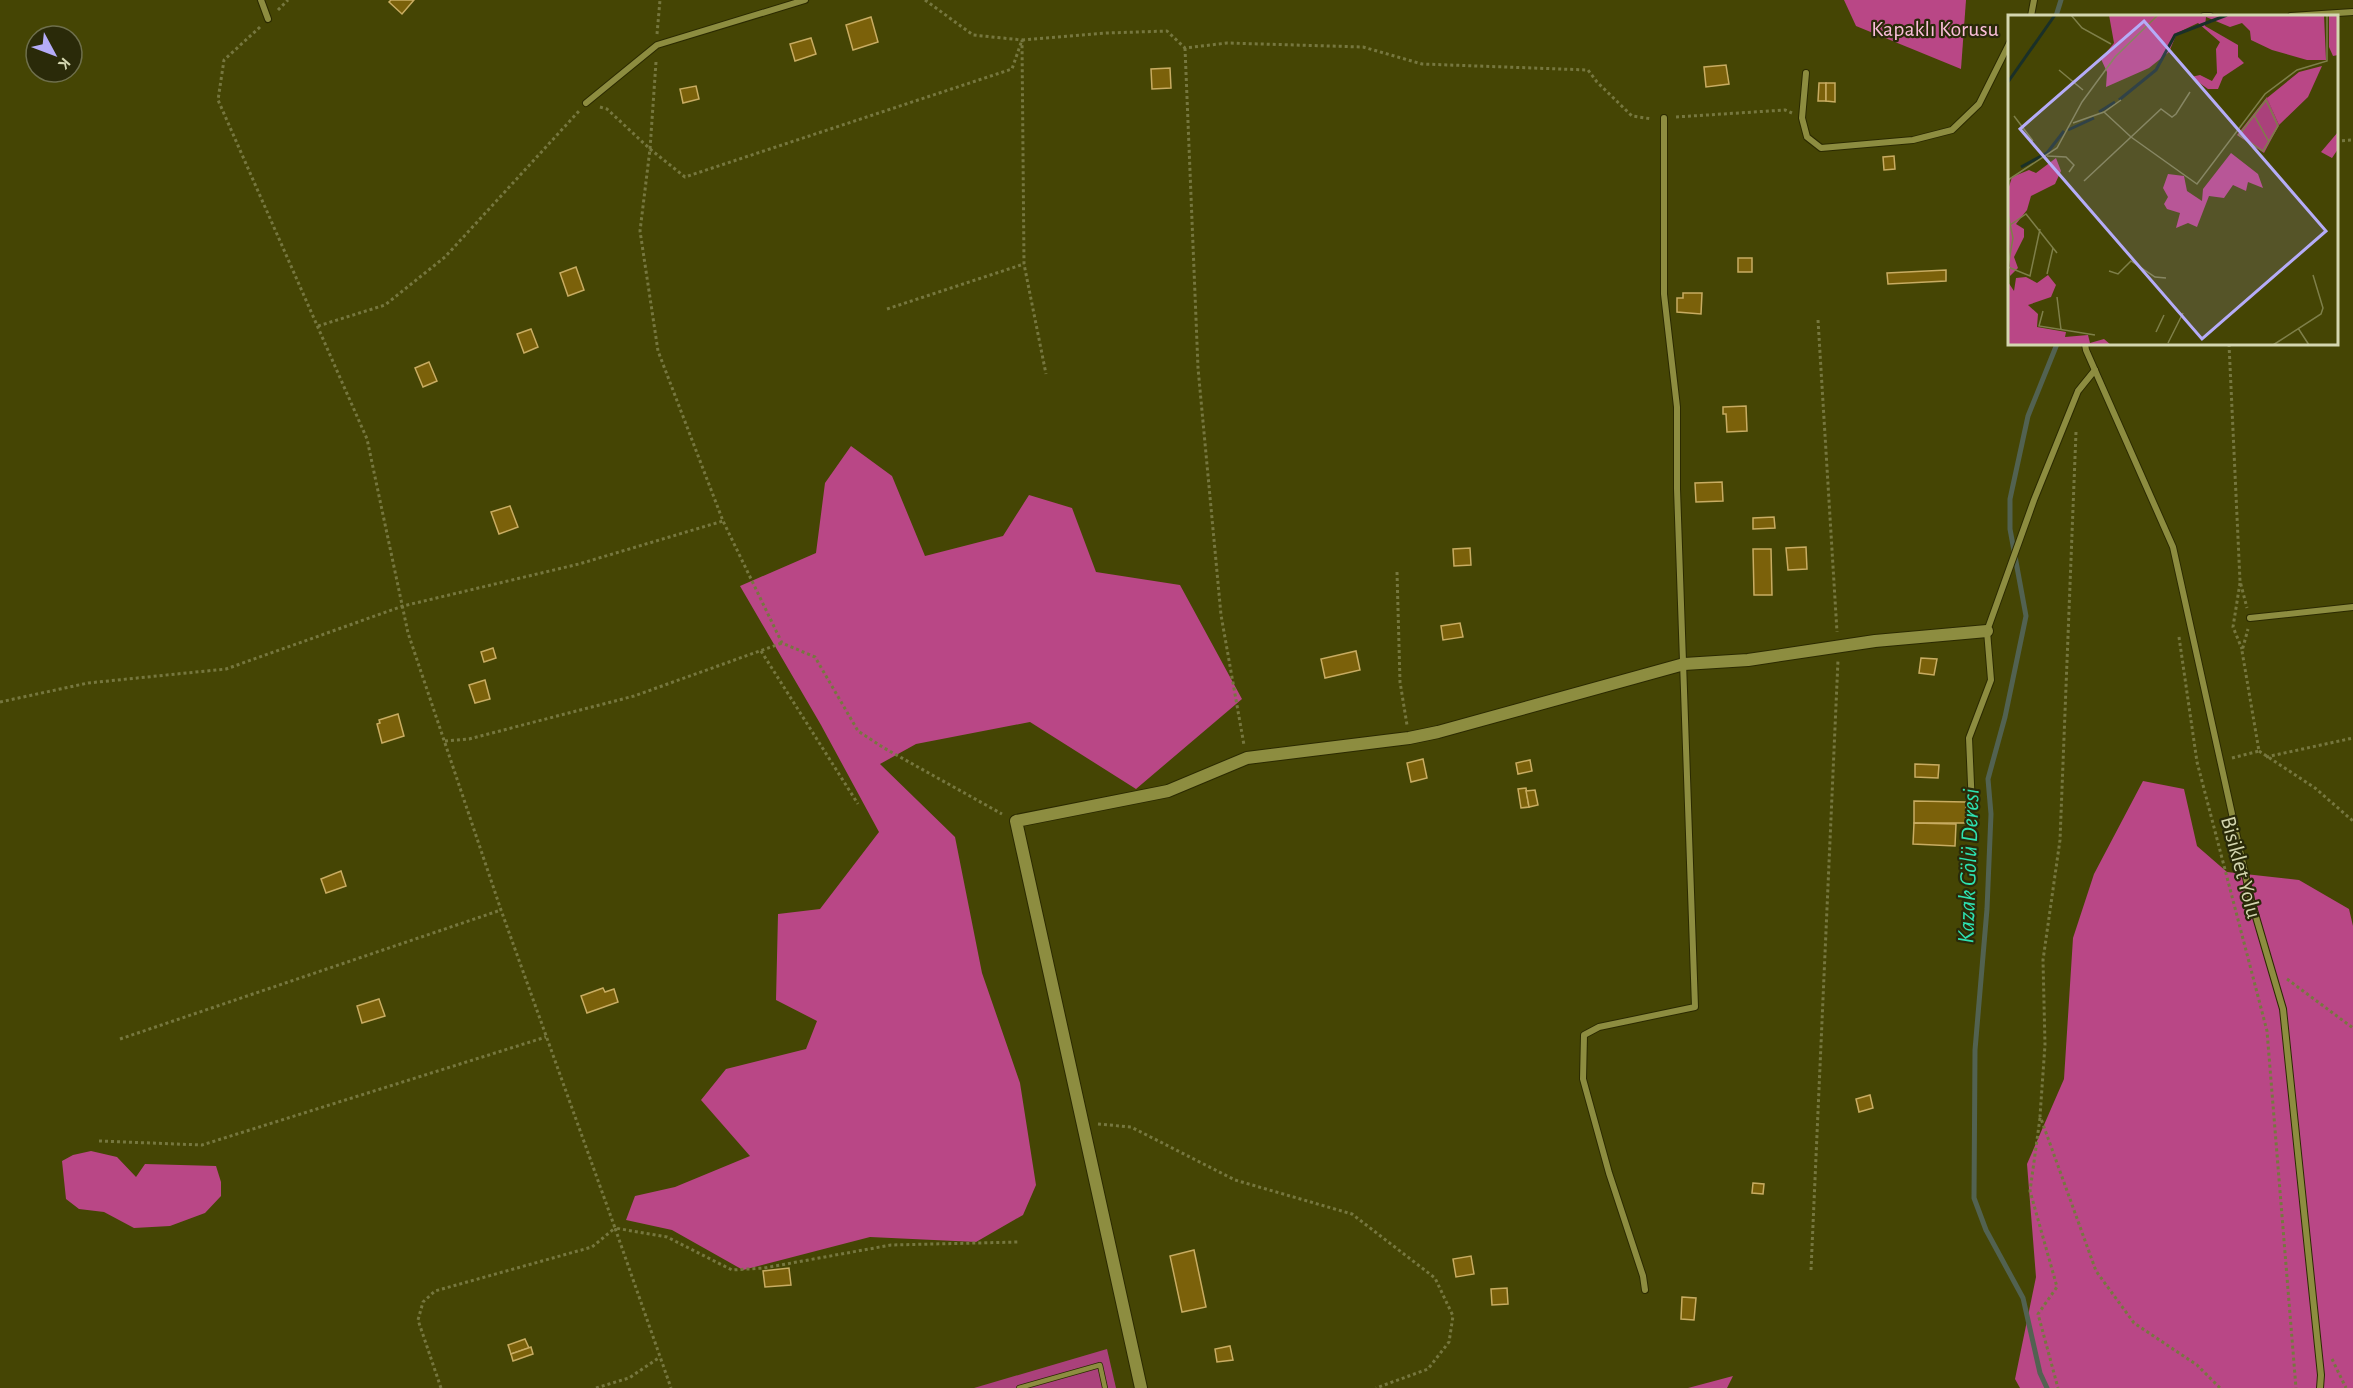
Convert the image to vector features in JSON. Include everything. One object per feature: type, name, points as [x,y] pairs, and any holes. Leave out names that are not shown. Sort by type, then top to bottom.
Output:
[{"type":"street","points":[[261,0],[268,19]]},
{"type":"street","points":[[586,104],[657,45],[805,0]]},
{"type":"street","points":[[2031,15],[2034,0]]},
{"type":"street","points":[[2306,15],[2353,12]]},
{"type":"street","points":[[1806,73],[1802,118],[1807,137],[1821,148],[1913,140],[1952,130],[1979,104],[2008,46]]},
{"type":"street","points":[[1645,1290],[1643,1276],[1609,1173],[1583,1079],[1584,1035],[1599,1027],[1695,1007],[1677,489],[1677,406],[1664,294],[1664,118]]},
{"type":"street","points":[[2085,345],[2174,547],[2251,900],[2283,1009],[2319,1355],[2320,1388]]},
{"type":"street","points":[[1972,807],[1969,738],[1991,680],[1987,631],[2034,500],[2078,391],[2095,370]]},
{"type":"street","points":[[2250,618],[2353,607]]},
{"type":"street","points":[[1141,1388],[1016,821],[1168,791],[1247,758],[1409,738],[1684,664],[1748,660],[1875,641],[1987,631]]},
{"type":"lane","points":[[1019,1388],[1100,1365],[1105,1388]]},
{"type":"path","points":[[288,0],[224,60],[218,100],[367,439],[408,633],[501,910],[671,1388]]},
{"type":"path","points":[[660,0],[650,149],[640,231],[658,351],[723,521],[782,643],[814,657],[858,731],[884,748],[1016,821]]},
{"type":"path","points":[[925,0],[973,35],[1022,40],[1167,31],[1185,48],[1198,368],[1221,615],[1247,758]]},
{"type":"path","points":[[318,326],[385,305],[445,257],[586,104],[607,109],[650,149],[685,177],[1012,69],[1022,40]]},
{"type":"path","points":[[1022,40],[1024,264],[1046,374]]},
{"type":"path","points":[[1185,48],[1227,43],[1363,47],[1422,64],[1588,70],[1632,116],[1651,119],[1785,110],[1802,118]]},
{"type":"path","points":[[2338,141],[2353,140]]},
{"type":"path","points":[[887,309],[1024,264]]},
{"type":"path","points":[[1811,1270],[1838,646],[1818,320]]},
{"type":"path","points":[[2229,345],[2240,581],[2250,618],[2242,651],[2259,751],[2315,788],[2353,821]]},
{"type":"path","points":[[2058,1388],[2038,1314],[2057,1287],[2030,1191],[2040,1116],[2045,1045],[2043,960],[2060,840],[2077,426]]},
{"type":"path","points":[[0,702],[88,683],[226,669],[403,606],[579,564],[723,521]]},
{"type":"path","points":[[1397,572],[1400,682],[1409,738]]},
{"type":"path","name":"Bisiklet Yolu","points":[[2178,635],[2197,762],[2268,1031],[2296,1388]]},
{"type":"path","points":[[445,741],[469,739],[634,696],[782,643]]},
{"type":"path","points":[[761,651],[858,804]]},
{"type":"path","points":[[2266,757],[2353,738]]},
{"type":"path","points":[[2222,760],[2259,751]]},
{"type":"path","points":[[120,1039],[501,910]]},
{"type":"path","points":[[2271,967],[2353,1028]]},
{"type":"path","points":[[99,1141],[202,1145],[546,1037]]},
{"type":"path","points":[[2040,1116],[2096,1271],[2134,1323],[2197,1365],[2220,1388]]},
{"type":"path","points":[[1082,1123],[1131,1127],[1234,1180],[1352,1214],[1435,1278],[1453,1316],[1449,1342],[1428,1369],[1376,1388]]},
{"type":"path","points":[[441,1388],[418,1320],[423,1302],[435,1291],[592,1247],[615,1228],[667,1237],[732,1270],[764,1268],[891,1245],[1019,1242]]},
{"type":"path","points":[[596,1388],[629,1378],[660,1357]]},
{"type":"shaded area","points":[[1107,1349],[1116,1388],[974,1388]]},
{"type":"green space","name":"Kapaklı Korusu","points":[[1844,0],[1966,0],[1961,69],[1856,26]]},
{"type":"green space","points":[[851,446],[892,476],[925,556],[1003,536],[1029,495],[1072,508],[1096,572],[1180,585],[1242,699],[1136,789],[1030,722],[916,744],[880,764],[955,837],[982,973],[1020,1083],[1036,1185],[1023,1215],[976,1242],[870,1237],[743,1270],[672,1230],[626,1220],[635,1196],[675,1187],[750,1156],[701,1100],[726,1069],[806,1049],[817,1021],[776,1000],[778,914],[820,909],[879,832],[821,725],[740,586],[816,553],[825,483]]},
{"type":"green space","points":[[2143,781],[2184,789],[2197,846],[2227,872],[2299,880],[2349,909],[2353,926],[2353,1388],[2020,1388],[2015,1379],[2036,1277],[2027,1164],[2064,1079],[2073,938],[2094,874]]},
{"type":"green space","points":[[91,1151],[117,1157],[136,1177],[145,1164],[216,1166],[221,1182],[221,1196],[205,1213],[170,1226],[134,1228],[104,1212],[79,1209],[66,1199],[62,1161],[73,1155]]},
{"type":"green space","points":[[1733,1376],[1727,1388],[1688,1388]]},
{"type":"building","points":[[391,0],[414,0],[402,14],[389,2]]},
{"type":"building","points":[[871,17],[878,42],[853,50],[846,25]]},
{"type":"building","points":[[811,38],[816,54],[795,61],[790,44]]},
{"type":"building","points":[[1726,65],[1729,84],[1706,87],[1704,67]]},
{"type":"building","points":[[1170,68],[1171,88],[1152,89],[1151,69]]},
{"type":"building","points":[[1819,83],[1826,83],[1826,101],[1818,101]]},
{"type":"building","points":[[1826,83],[1835,83],[1835,102],[1826,101]]},
{"type":"building","points":[[696,86],[699,99],[683,103],[680,89]]},
{"type":"building","points":[[1894,156],[1895,169],[1884,170],[1883,157]]},
{"type":"building","points":[[1738,258],[1752,258],[1752,272],[1738,272]]},
{"type":"building","points":[[576,267],[584,290],[568,296],[560,273]]},
{"type":"building","points":[[1946,270],[1946,281],[1888,284],[1887,273]]},
{"type":"building","points":[[1683,293],[1702,293],[1701,314],[1677,312],[1677,298],[1683,298]]},
{"type":"building","points":[[531,329],[538,347],[524,353],[517,334]]},
{"type":"building","points":[[429,362],[437,381],[423,387],[415,368]]},
{"type":"building","points":[[1746,406],[1747,431],[1727,432],[1726,414],[1723,414],[1723,407]]},
{"type":"building","points":[[1722,482],[1723,501],[1696,502],[1695,483]]},
{"type":"building","points":[[510,506],[518,527],[499,534],[491,512]]},
{"type":"building","points":[[1774,517],[1775,528],[1753,529],[1753,518]]},
{"type":"building","points":[[1806,547],[1807,569],[1788,570],[1786,548]]},
{"type":"building","points":[[1470,548],[1471,565],[1454,566],[1453,549]]},
{"type":"building","points":[[1753,549],[1771,549],[1772,595],[1754,595]]},
{"type":"building","points":[[1460,623],[1463,637],[1443,640],[1441,626]]},
{"type":"building","points":[[493,648],[496,658],[484,662],[481,652]]},
{"type":"building","points":[[1356,651],[1360,670],[1325,678],[1321,659]]},
{"type":"building","points":[[1921,658],[1937,659],[1934,675],[1919,673]]},
{"type":"building","points":[[485,680],[490,699],[475,703],[469,685]]},
{"type":"building","points":[[398,714],[404,736],[382,743],[377,724],[380,723],[379,720]]},
{"type":"building","points":[[1423,759],[1427,778],[1411,782],[1407,763]]},
{"type":"building","points":[[1530,760],[1532,771],[1518,774],[1516,763]]},
{"type":"building","points":[[1915,764],[1939,765],[1938,778],[1915,777]]},
{"type":"building","points":[[1526,788],[1529,807],[1521,808],[1518,789]]},
{"type":"building","points":[[1535,790],[1538,805],[1529,807],[1526,791]]},
{"type":"building","points":[[1914,801],[1966,802],[1966,823],[1914,823]]},
{"type":"building","points":[[1914,823],[1956,824],[1955,846],[1913,844]]},
{"type":"building","points":[[341,871],[346,886],[326,893],[321,879]]},
{"type":"building","points":[[603,988],[605,992],[614,989],[618,1002],[587,1013],[581,996]]},
{"type":"building","points":[[379,999],[385,1016],[362,1023],[357,1006]]},
{"type":"building","points":[[1870,1095],[1873,1108],[1859,1112],[1856,1099]]},
{"type":"building","points":[[1753,1183],[1764,1184],[1763,1194],[1752,1193]]},
{"type":"building","points":[[1194,1250],[1206,1307],[1182,1312],[1170,1256]]},
{"type":"building","points":[[1471,1256],[1474,1274],[1456,1277],[1453,1259]]},
{"type":"building","points":[[789,1268],[791,1285],[765,1287],[763,1271]]},
{"type":"building","points":[[1507,1288],[1508,1304],[1492,1305],[1491,1289]]},
{"type":"building","points":[[1682,1297],[1696,1298],[1694,1320],[1681,1319]]},
{"type":"building","points":[[525,1339],[529,1348],[511,1354],[508,1345]]},
{"type":"building","points":[[1230,1346],[1233,1360],[1217,1362],[1215,1349]]},
{"type":"building","points":[[531,1347],[533,1354],[513,1361],[511,1354]]},
{"type":"waterway","name":"Kazak Gölü Deresi","points":[[2056,15],[2061,0]]},
{"type":"waterway","name":"Kazak Gölü Deresi","points":[[2047,1388],[2040,1373],[2023,1298],[1986,1230],[1974,1198],[1975,1050],[1987,909],[1991,814],[1988,779],[2005,717],[2026,616],[2010,529],[2010,499],[2028,416],[2057,345]]}]
